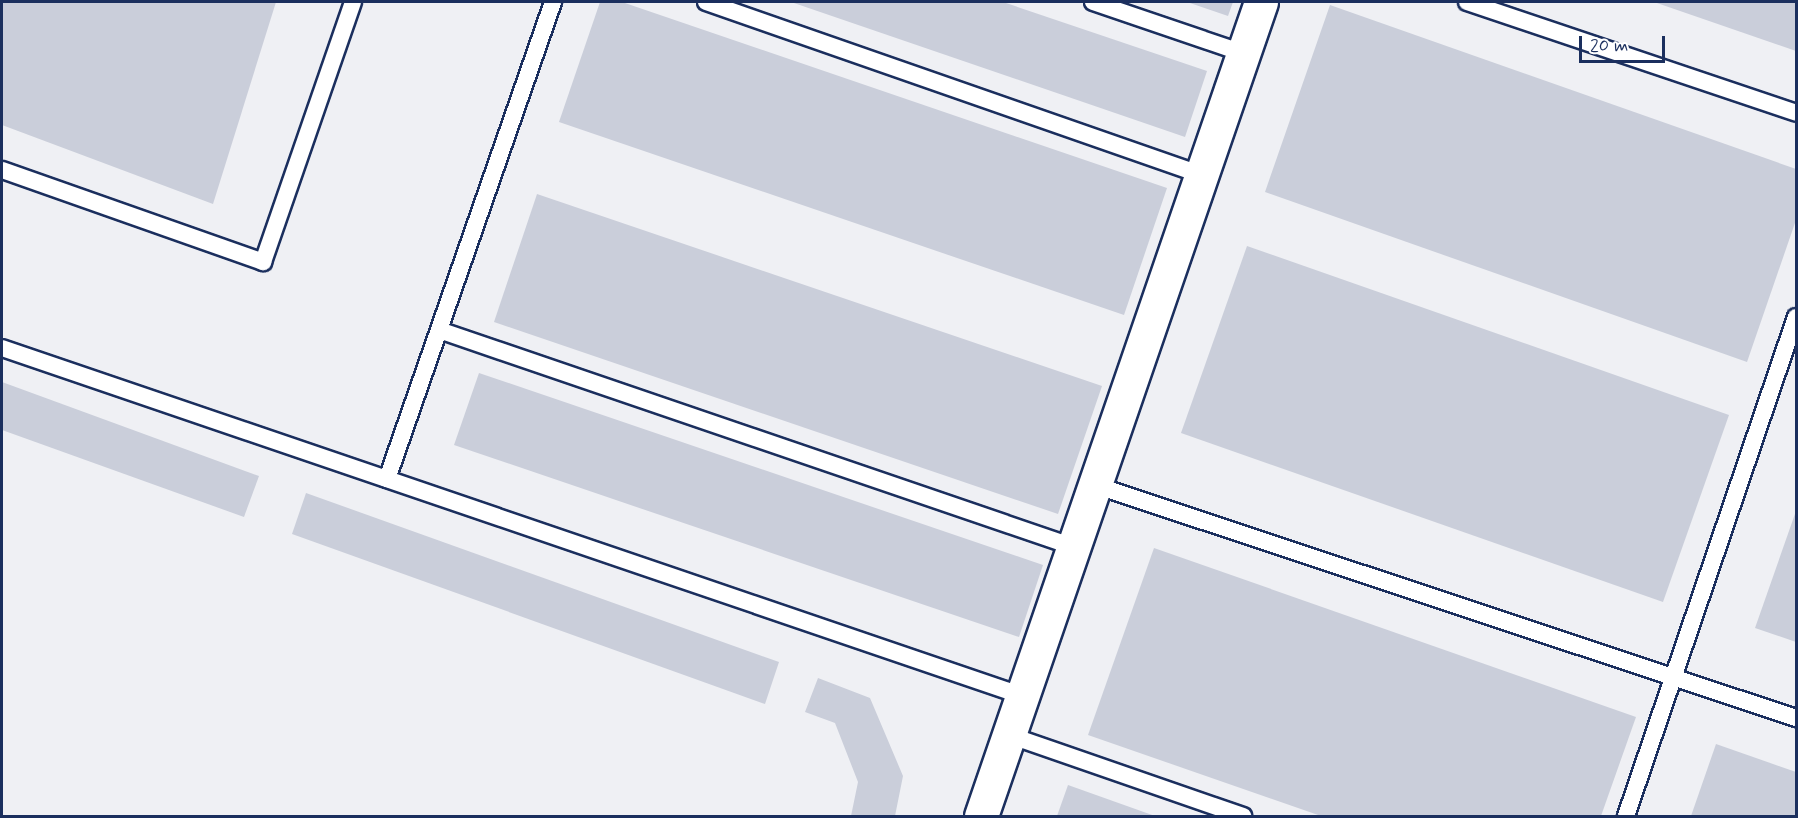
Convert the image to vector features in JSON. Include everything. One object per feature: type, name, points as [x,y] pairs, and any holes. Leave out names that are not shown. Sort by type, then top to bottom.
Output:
[{"type":"street","points":[[981,816],[1261,2]]},
{"type":"lane","points":[[2,170],[263,261],[352,2]]},
{"type":"lane","points":[[387,479],[553,2]]},
{"type":"lane","points":[[706,2],[1202,174]]},
{"type":"lane","points":[[1093,2],[1243,53]]},
{"type":"lane","points":[[1467,2],[1797,113]]},
{"type":"lane","points":[[1626,816],[1797,317]]},
{"type":"lane","points":[[439,330],[1074,547]]},
{"type":"lane","points":[[2,348],[1023,696]]},
{"type":"lane","points":[[1095,485],[1797,718]]},
{"type":"lane","points":[[1009,735],[1244,816]]},
{"type":"shaded area","points":[[2,2],[1796,2],[1796,816],[2,816]]},
{"type":"building","points":[[2,2],[276,2],[213,204],[2,125]]},
{"type":"building","points":[[600,2],[622,2],[1167,188],[1124,315],[559,122]]},
{"type":"building","points":[[791,2],[1003,2],[1207,71],[1185,137]]},
{"type":"building","points":[[1187,2],[1233,2],[1228,16]]},
{"type":"building","points":[[1654,2],[1796,2],[1796,51]]},
{"type":"building","points":[[1330,5],[1796,169],[1796,220],[1747,362],[1265,192]]},
{"type":"building","points":[[537,194],[1102,386],[1058,514],[494,322]]},
{"type":"building","points":[[1247,246],[1729,415],[1663,602],[1181,433]]},
{"type":"building","points":[[479,373],[1043,565],[1019,637],[454,445]]},
{"type":"building","points":[[2,382],[259,476],[244,517],[2,430]]},
{"type":"building","points":[[306,493],[779,662],[765,704],[292,534]]},
{"type":"building","points":[[1796,511],[1796,642],[1755,628]]},
{"type":"building","points":[[1154,548],[1636,717],[1601,816],[1321,816],[1088,735]]},
{"type":"building","points":[[818,678],[870,698],[903,776],[895,816],[851,816],[858,782],[835,723],[805,712]]},
{"type":"building","points":[[1716,744],[1796,772],[1796,816],[1691,816]]},
{"type":"building","points":[[1068,785],[1155,816],[1057,816]]}]
